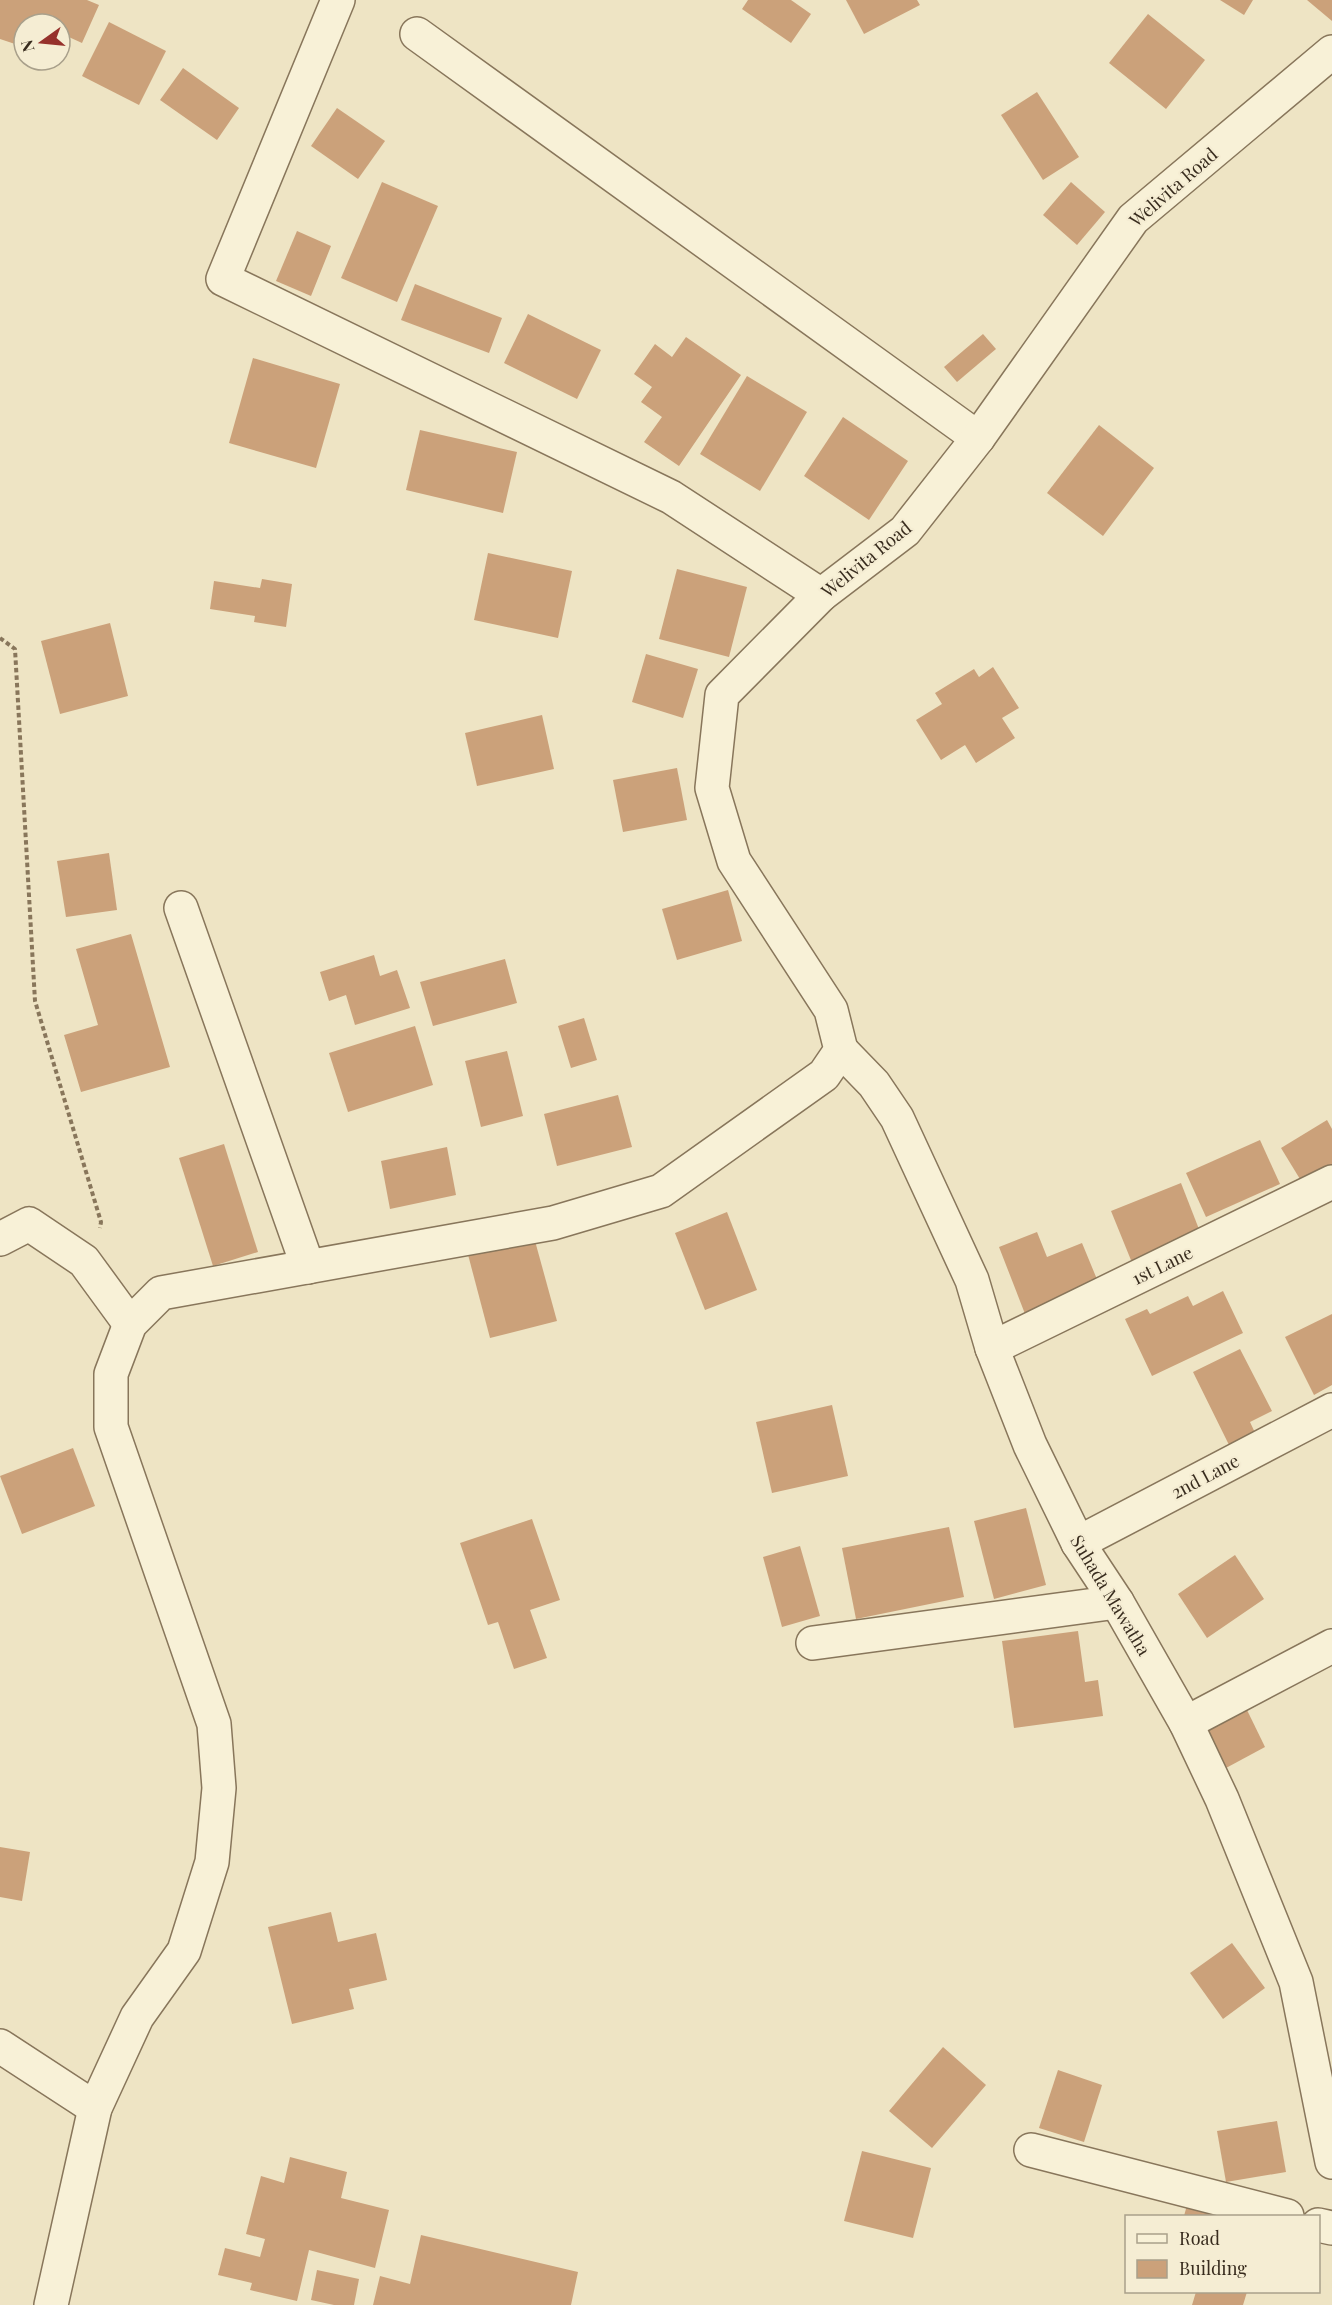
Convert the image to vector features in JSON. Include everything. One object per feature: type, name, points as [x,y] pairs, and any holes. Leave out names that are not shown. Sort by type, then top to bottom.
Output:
[{"type":"street","points":[[338,0],[223,279],[671,497],[821,595]]},
{"type":"street","points":[[417,34],[978,438]]},
{"type":"street","name":"Welivita Road","points":[[841,1050],[831,1010],[734,861],[712,788],[722,695],[821,595],[905,531],[978,438],[1133,219],[1332,52]]},
{"type":"street","points":[[181,908],[309,1267]]},
{"type":"street","points":[[51,2305],[95,2108],[137,2017],[184,1951],[212,1862],[219,1788],[214,1724],[111,1427],[111,1374],[130,1324],[160,1293],[553,1223],[661,1191],[824,1075],[841,1050]]},
{"type":"street","name":"Suhada Mawatha","points":[[841,1050],[873,1084],[897,1118],[972,1280],[992,1348],[1030,1445],[1078,1543],[1117,1602],[1186,1723],[1222,1799],[1296,1982],[1332,2162]]},
{"type":"street","name":"1st Lane","points":[[992,1348],[1332,1182]]},
{"type":"street","points":[[0,1239],[28,1224],[84,1261],[130,1324]]},
{"type":"street","name":"2nd Lane","points":[[1078,1543],[1332,1410]]},
{"type":"street","points":[[813,1642],[1117,1602]]},
{"type":"street","points":[[1186,1723],[1332,1646]]},
{"type":"street","points":[[0,2046],[95,2108]]},
{"type":"street","points":[[1031,2150],[1279,2215]]},
{"type":"path","points":[[0,638],[15,649],[35,1001],[100,1222],[98,1279]]},
{"type":"building","points":[[0,0],[87,0],[99,5],[82,43],[72,38],[72,12],[12,12],[12,43],[0,39]]},
{"type":"building","points":[[748,0],[791,0],[811,14],[791,43],[742,9]]},
{"type":"building","points":[[846,0],[917,0],[920,5],[864,34]]},
{"type":"building","points":[[1220,0],[1253,0],[1244,15]]},
{"type":"building","points":[[1307,0],[1332,0],[1332,21]]},
{"type":"building","points":[[1148,14],[1205,60],[1166,109],[1109,63]]},
{"type":"building","points":[[109,22],[166,51],[139,105],[82,76]]},
{"type":"building","points":[[183,68],[239,108],[217,140],[160,100]]},
{"type":"building","points":[[1037,92],[1079,157],[1043,180],[1001,115]]},
{"type":"building","points":[[337,108],[385,141],[358,179],[311,146]]},
{"type":"building","points":[[382,182],[438,206],[397,302],[341,278]]},
{"type":"building","points":[[1071,182],[1105,212],[1077,245],[1043,215]]},
{"type":"building","points":[[297,231],[331,246],[311,296],[276,281]]},
{"type":"building","points":[[415,284],[502,318],[489,353],[401,320]]},
{"type":"building","points":[[528,314],[601,350],[577,399],[504,363]]},
{"type":"building","points":[[983,334],[996,349],[957,382],[944,367]]},
{"type":"building","points":[[686,337],[741,375],[679,466],[644,442],[662,417],[641,402],[652,387],[634,374],[655,344],[672,357]]},
{"type":"building","points":[[253,358],[340,384],[316,468],[229,443]]},
{"type":"building","points":[[747,376],[807,412],[760,491],[700,454]]},
{"type":"building","points":[[843,417],[908,461],[869,520],[804,476]]},
{"type":"building","points":[[1099,425],[1154,468],[1103,536],[1047,493]]},
{"type":"building","points":[[420,430],[517,452],[503,513],[406,490]]},
{"type":"building","points":[[488,553],[572,571],[558,638],[474,620]]},
{"type":"building","points":[[677,569],[747,587],[729,657],[659,639]]},
{"type":"building","points":[[262,579],[292,584],[286,627],[254,622],[255,616],[210,609],[214,581],[260,588]]},
{"type":"building","points":[[110,623],[128,696],[60,714],[41,641]]},
{"type":"building","points":[[646,654],[698,669],[683,718],[632,702]]},
{"type":"building","points":[[993,667],[1019,708],[1002,718],[1015,738],[976,763],[965,745],[941,760],[916,720],[942,704],[935,693],[974,669],[979,677]]},
{"type":"building","points":[[542,715],[554,769],[477,786],[465,733]]},
{"type":"building","points":[[677,768],[687,820],[623,832],[613,780]]},
{"type":"building","points":[[109,853],[117,910],[66,917],[57,861]]},
{"type":"building","points":[[728,890],[742,941],[677,960],[662,909]]},
{"type":"building","points":[[131,934],[170,1067],[81,1092],[64,1035],[98,1025],[76,949]]},
{"type":"building","points":[[374,955],[380,976],[397,970],[410,1008],[355,1025],[346,995],[329,1001],[320,972]]},
{"type":"building","points":[[505,959],[517,1003],[433,1026],[420,982]]},
{"type":"building","points":[[584,1018],[597,1060],[571,1068],[558,1026]]},
{"type":"building","points":[[415,1026],[433,1085],[348,1112],[329,1053]]},
{"type":"building","points":[[507,1051],[523,1116],[481,1127],[465,1061]]},
{"type":"building","points":[[618,1095],[632,1147],[557,1166],[544,1114]]},
{"type":"building","points":[[1327,1120],[1332,1129],[1332,1167],[1303,1184],[1281,1148]]},
{"type":"building","points":[[1260,1140],[1280,1184],[1206,1217],[1186,1173]]},
{"type":"building","points":[[224,1144],[258,1252],[213,1266],[179,1158]]},
{"type":"building","points":[[447,1147],[456,1195],[390,1209],[381,1161]]},
{"type":"building","points":[[1181,1183],[1204,1242],[1135,1270],[1111,1211]]},
{"type":"building","points":[[727,1212],[757,1290],[705,1310],[675,1233]]},
{"type":"building","points":[[532,1230],[557,1321],[490,1338],[466,1247]]},
{"type":"building","points":[[1037,1232],[1047,1257],[1082,1243],[1101,1289],[1027,1319],[999,1247]]},
{"type":"building","points":[[1223,1291],[1243,1333],[1152,1376],[1125,1319],[1147,1309],[1150,1314],[1188,1296],[1193,1306]]},
{"type":"building","points":[[1332,1314],[1332,1385],[1314,1395],[1285,1337]]},
{"type":"building","points":[[1240,1349],[1272,1411],[1250,1422],[1257,1437],[1231,1449],[1193,1372]]},
{"type":"building","points":[[832,1405],[848,1476],[772,1493],[756,1422]]},
{"type":"building","points":[[73,1448],[95,1506],[22,1534],[0,1476]]},
{"type":"building","points":[[1026,1508],[1046,1585],[994,1599],[974,1521]]},
{"type":"building","points":[[532,1519],[560,1600],[530,1610],[547,1658],[514,1669],[498,1622],[488,1625],[460,1543]]},
{"type":"building","points":[[949,1527],[964,1597],[856,1619],[842,1548]]},
{"type":"building","points":[[800,1546],[820,1616],[782,1627],[763,1557]]},
{"type":"building","points":[[1235,1555],[1264,1599],[1207,1638],[1178,1594]]},
{"type":"building","points":[[1078,1631],[1085,1682],[1098,1680],[1103,1716],[1014,1728],[1002,1641]]},
{"type":"building","points":[[1247,1710],[1265,1747],[1226,1768],[1207,1730]]},
{"type":"building","points":[[0,1847],[30,1852],[22,1901],[0,1897]]},
{"type":"building","points":[[331,1912],[338,1942],[376,1933],[387,1980],[349,1989],[354,2009],[292,2024],[268,1927]]},
{"type":"building","points":[[1232,1943],[1265,1988],[1223,2019],[1190,1973]]},
{"type":"building","points":[[943,2047],[986,2085],[932,2148],[889,2111]]},
{"type":"building","points":[[1058,2070],[1102,2085],[1084,2142],[1039,2128]]},
{"type":"building","points":[[1277,2121],[1286,2172],[1226,2182],[1217,2131]]},
{"type":"building","points":[[862,2151],[931,2168],[913,2238],[844,2221]]},
{"type":"building","points":[[290,2157],[347,2172],[341,2198],[389,2210],[375,2268],[309,2250],[297,2301],[250,2290],[252,2283],[218,2275],[225,2248],[260,2257],[265,2239],[246,2234],[261,2176],[284,2183]]},
{"type":"building","points":[[1187,2205],[1226,2215],[1184,2215]]},
{"type":"building","points":[[421,2235],[578,2272],[571,2305],[373,2305],[380,2276],[410,2284]]},
{"type":"building","points":[[317,2270],[359,2279],[354,2305],[334,2305],[311,2300]]},
{"type":"building","points":[[1196,2293],[1247,2293],[1243,2305],[1192,2305]]}]
